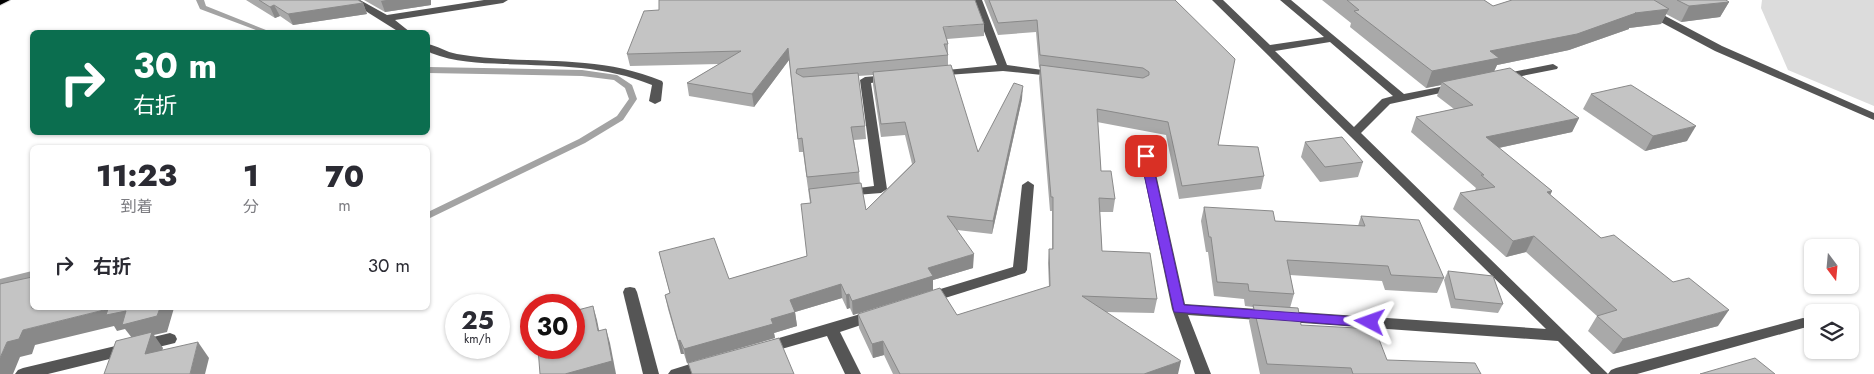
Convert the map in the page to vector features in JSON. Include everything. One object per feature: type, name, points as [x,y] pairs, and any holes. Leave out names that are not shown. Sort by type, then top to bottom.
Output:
[{"type":"main road","points":[[0,2],[5,0]]},
{"type":"street","points":[[354,0],[386,18],[402,30]]},
{"type":"street","points":[[386,18],[503,0]]},
{"type":"street","points":[[977,0],[1003,68]]},
{"type":"street","points":[[1217,0],[1601,374]]},
{"type":"street","points":[[1285,0],[1402,98]]},
{"type":"street","points":[[1628,0],[1730,56],[1874,117]]},
{"type":"street","points":[[1266,49],[1332,39]]},
{"type":"street","points":[[430,48],[462,58],[611,68],[644,76],[658,83],[655,101]]},
{"type":"street","points":[[1487,80],[1553,67]]},
{"type":"street","points":[[924,75],[1003,68],[1072,78]]},
{"type":"street","points":[[837,194],[881,189],[860,80],[904,76]]},
{"type":"street","points":[[1354,134],[1386,101],[1468,84]]},
{"type":"street","points":[[1146,156],[1179,309],[1203,374]]},
{"type":"street","points":[[916,302],[1020,270],[1028,185]]},
{"type":"street","points":[[630,292],[651,374]]},
{"type":"street","points":[[1179,309],[1561,336]]},
{"type":"street","points":[[749,353],[887,311]]},
{"type":"street","points":[[1616,374],[1803,323]]},
{"type":"street","points":[[831,328],[853,374]]},
{"type":"street","points":[[23,374],[59,370],[170,339]]},
{"type":"street","points":[[676,374],[722,361]]},
{"type":"shaded area","points":[[1762,0],[1874,0],[1874,106],[1788,70],[1761,8]]},
{"type":"building","points":[[259,0],[358,0],[363,3],[288,14],[274,5],[270,7]]},
{"type":"building","points":[[659,0],[975,0],[984,24],[943,27],[948,44],[944,44],[948,55],[797,69],[796,73],[803,77],[858,73],[865,126],[851,127],[859,172],[807,177],[802,138],[798,139],[788,48],[752,94],[687,83],[741,51],[627,54],[644,11],[659,10]]},
{"type":"building","points":[[989,0],[1175,0],[1235,59],[1218,145],[1258,147],[1264,176],[1182,186],[1168,122],[1097,109],[1101,171],[1111,171],[1115,199],[1099,198],[1102,251],[1150,253],[1157,299],[1082,296],[1181,361],[1144,374],[900,374],[883,341],[872,344],[858,314],[940,288],[957,315],[1050,286],[1049,249],[1053,249],[1053,197],[1051,197],[1040,65],[1143,78],[1149,75],[1149,72],[1143,68],[1040,55],[1037,20],[998,23]]},
{"type":"building","points":[[1347,0],[1484,0],[1493,6],[1512,0],[1654,0],[1669,9],[1635,13],[1577,34],[1490,51],[1499,58],[1432,71],[1354,11],[1359,10]]},
{"type":"building","points":[[1677,0],[1726,0],[1729,2],[1689,6]]},
{"type":"building","points":[[951,65],[978,152],[1014,83],[1023,86],[993,221],[947,216],[974,254],[928,268],[933,276],[852,301],[849,294],[846,295],[841,284],[790,300],[795,312],[771,319],[773,324],[684,349],[680,340],[678,341],[665,295],[670,293],[659,252],[714,238],[729,279],[807,256],[801,204],[811,203],[809,189],[861,183],[866,210],[915,162],[905,122],[881,124],[873,72]]},
{"type":"building","points":[[1510,68],[1579,118],[1486,137],[1552,191],[1547,192],[1601,238],[1614,235],[1673,282],[1689,278],[1729,310],[1623,339],[1597,316],[1617,310],[1534,236],[1513,241],[1460,193],[1495,187],[1481,175],[1484,175],[1416,117],[1473,105],[1442,82]]},
{"type":"building","points":[[1631,85],[1696,126],[1653,136],[1591,94]]},
{"type":"building","points":[[1342,137],[1363,162],[1325,167],[1305,142]]},
{"type":"building","points":[[1204,207],[1273,211],[1275,221],[1365,226],[1361,216],[1419,220],[1444,278],[1391,275],[1388,266],[1287,260],[1294,294],[1249,291],[1248,284],[1217,282],[1211,237],[1209,237]]},
{"type":"building","points":[[1448,271],[1493,276],[1503,304],[1455,299]]},
{"type":"building","points":[[30,277],[30,310],[104,310],[23,330],[19,339],[7,342],[0,358],[0,284]]},
{"type":"building","points":[[1253,305],[1298,308],[1301,325],[1375,329],[1387,360],[1475,363],[1481,374],[1353,374],[1351,368],[1267,364]]},
{"type":"building","points":[[593,306],[598,331],[606,329],[612,361],[565,374],[540,374],[539,359],[585,359],[585,308]]},
{"type":"building","points":[[108,310],[159,310],[157,316],[122,325],[126,311],[106,315]]},
{"type":"building","points":[[152,332],[145,354],[198,342],[190,374],[104,374],[116,341]]},
{"type":"building","points":[[779,338],[794,374],[692,374],[688,363]]},
{"type":"building","points":[[1755,358],[1775,374],[1700,374]]},
{"type":"waterway","points":[[200,0],[203,7],[262,30]]},
{"type":"waterway","points":[[430,70],[582,73],[617,78],[629,87],[633,99],[620,118],[582,141],[430,215]]},
{"type":"waterway","points":[[0,283],[30,276]]},
{"type":"route","points":[[1146,156],[1179,309],[1370,322]]}]
